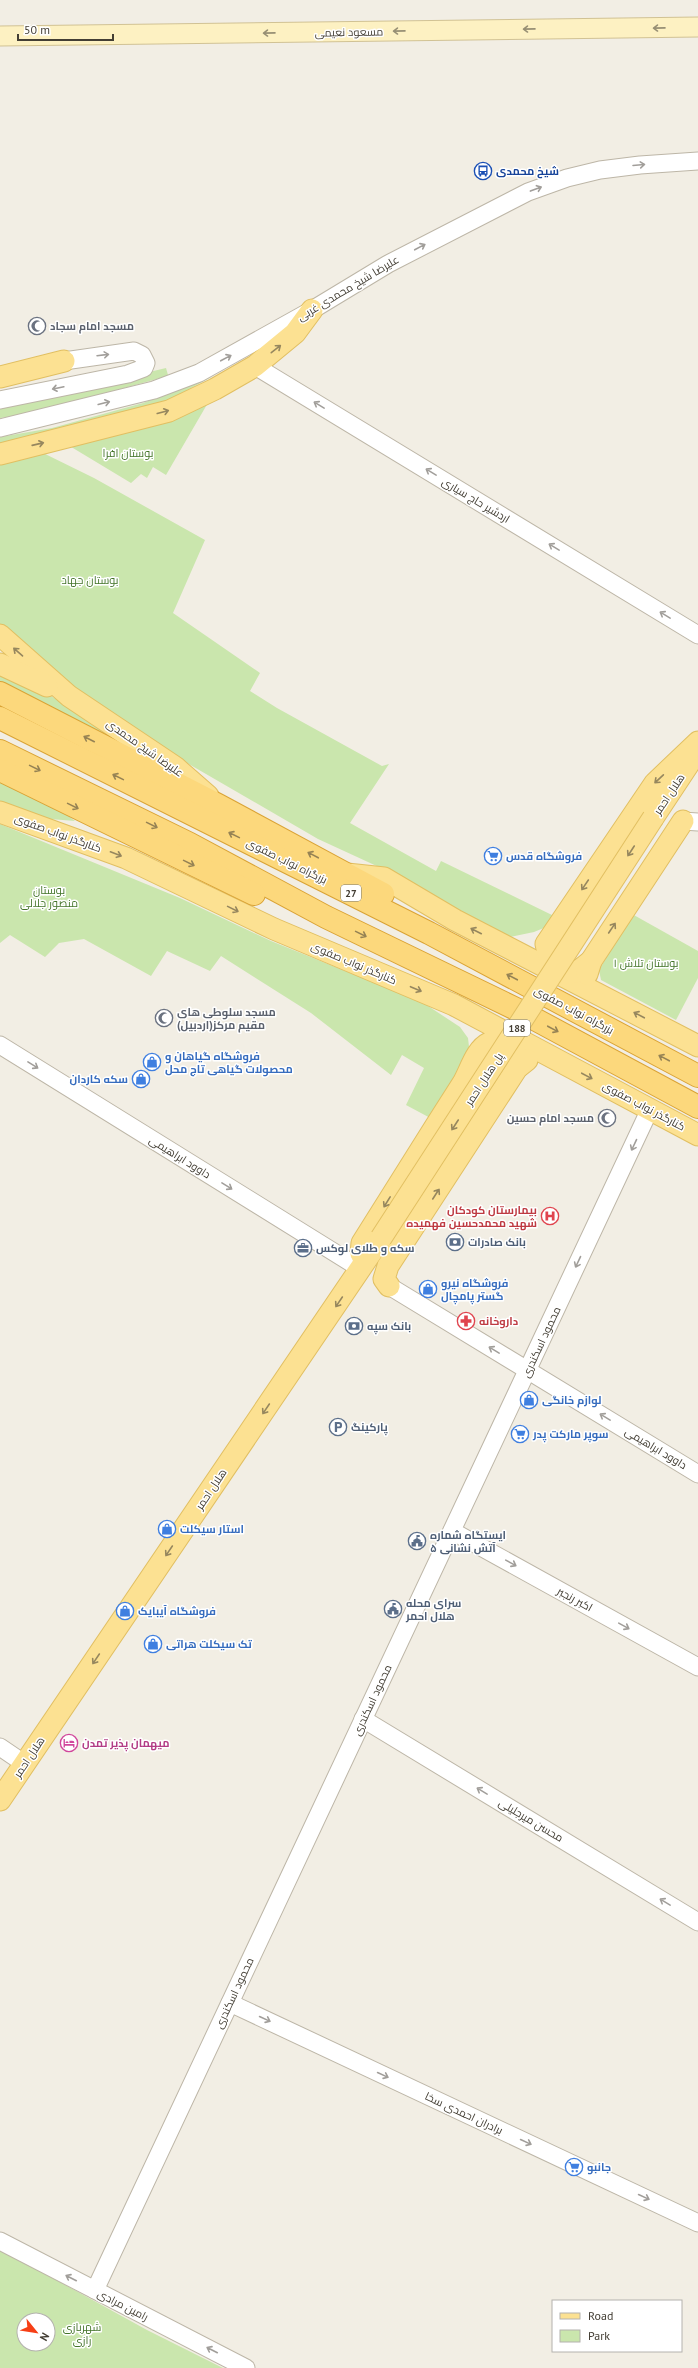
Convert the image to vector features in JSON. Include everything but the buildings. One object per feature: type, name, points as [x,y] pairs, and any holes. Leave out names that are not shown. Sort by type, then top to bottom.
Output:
[{"type":"highway","points":[[0,693],[218,805],[401,904],[430,932]]},
{"type":"highway","name":"بزرگراه نواب صفوی","points":[[0,718],[430,932],[698,1076]]},
{"type":"highway","points":[[0,751],[190,844],[326,917],[516,1009],[698,1107]]},
{"type":"highway","points":[[0,770],[292,913],[326,917]]},
{"type":"main road","name":"مسعود نعیمی","points":[[0,36],[698,27]]},
{"type":"main road","points":[[0,454],[169,410],[216,389],[255,366],[295,333],[312,310]]},
{"type":"main road","points":[[0,377],[64,361]]},
{"type":"main road","points":[[0,635],[69,696]]},
{"type":"main road","points":[[0,664],[69,696]]},
{"type":"main road","name":"علیرضا شیخ محمدی","points":[[69,696],[175,766],[218,805]]},
{"type":"main road","points":[[591,961],[572,972],[559,968],[552,962],[547,953],[546,944],[654,783],[698,742]]},
{"type":"main road","name":"هلال احمر","points":[[653,818],[698,750]]},
{"type":"main road","name":"کنارگذر نواب صفوی","points":[[0,812],[126,858],[274,929],[454,1005],[698,1135]]},
{"type":"main road","name":"پل هلال احمر","points":[[381,1238],[653,818]]},
{"type":"main road","points":[[588,987],[587,974],[591,961],[691,821]]},
{"type":"main road","points":[[347,874],[384,878],[511,948],[698,1046]]},
{"type":"main road","points":[[511,948],[535,943],[554,932]]},
{"type":"main road","points":[[454,1005],[476,1030],[480,1050]]},
{"type":"main road","points":[[361,1269],[362,1243],[464,1081],[480,1050],[489,1042],[496,1040],[506,1042],[514,1049],[518,1057],[517,1068]]},
{"type":"main road","points":[[389,1286],[384,1279],[388,1266],[517,1068],[529,1058],[539,1057],[562,1063]]},
{"type":"main road","name":"هلال احمر","points":[[0,1800],[381,1238]]},
{"type":"street","name":"علیرضا شیخ محمدی غربی","points":[[0,428],[154,390],[198,373],[312,310],[388,264],[528,192],[567,178],[607,169],[698,161]]},
{"type":"street","points":[[0,400],[128,374],[144,368],[146,363],[142,355],[134,351],[64,361]]},
{"type":"street","name":"اردشیر حاج سیاری","points":[[255,366],[698,635]]},
{"type":"street","name":"داوود ابراهیمی","points":[[0,1045],[361,1269]]},
{"type":"street","name":"محمود اسکندری","points":[[95,2290],[650,1110]]},
{"type":"street","name":"داوود ابراهیمی","points":[[389,1286],[698,1474]]},
{"type":"street","name":"اکبر رنجبر","points":[[452,1531],[698,1667]]},
{"type":"street","name":"محسن میرجلیلی","points":[[363,1719],[698,1922]]},
{"type":"street","points":[[0,1747],[25,1764]]},
{"type":"street","name":"برادران احمدی سخا","points":[[230,2003],[698,2223]]},
{"type":"street","name":"رامین مرادی","points":[[0,2241],[246,2368]]},
{"type":"green space","points":[[166,368],[168,375],[164,377],[34,413],[0,418],[0,408]]},
{"type":"green space","points":[[213,376],[164,403],[0,448],[0,437],[52,428],[143,403]]},
{"type":"green space","name":"بوستان افرا","points":[[209,401],[166,475],[153,467],[147,478],[141,474],[131,483],[63,442]]},
{"type":"green space","name":"بوستان جهاد","points":[[37,450],[94,478],[205,540],[173,613],[260,673],[250,691],[277,708],[382,766],[389,764],[350,823],[436,871],[441,861],[554,916],[551,925],[534,932],[510,937],[482,925],[394,874],[318,839],[125,727],[33,655],[0,626],[0,460]]},
{"type":"green space","points":[[0,668],[62,702],[120,743],[3,684],[0,682]]},
{"type":"green space","points":[[0,779],[59,809],[75,821],[50,819],[0,805]]},
{"type":"green space","name":"بوستان منصور جلالی","points":[[0,824],[180,898],[271,941],[422,1002],[460,1027],[468,1038],[470,1055],[434,1120],[406,1105],[424,1068],[402,1055],[391,1075],[311,1013],[221,956],[210,971],[167,951],[151,976],[84,939],[59,943],[45,957],[10,935],[0,943]]},
{"type":"green space","name":"بوستان تلاش ۱","points":[[632,914],[698,951],[698,978],[676,1020],[601,980],[599,970]]},
{"type":"green space","name":"شهربازی رازی","points":[[0,2249],[147,2330],[223,2368],[0,2368]]},
{"type":"place","name":"شیخ محمدی","points":[[483,171]]},
{"type":"place","name":"مسجد امام سجاد","points":[[37,326]]},
{"type":"place","name":"فروشگاه قدس","points":[[493,856]]},
{"type":"place","name":"مسجد سلوطی های مقیم مرکز(اردبیل)","points":[[164,1018]]},
{"type":"place","name":"فروشگاه گیاهان و محصولات گیاهی تاج محل","points":[[152,1062]]},
{"type":"place","name":"سکه کاردان","points":[[141,1079]]},
{"type":"place","name":"مسجد امام حسین","points":[[607,1118]]},
{"type":"place","name":"بیمارستان کودکان شهید محمدحسین فهمیده","points":[[550,1216]]},
{"type":"place","name":"بانک صادرات","points":[[455,1242]]},
{"type":"place","name":"سکه و طلای لوکس","points":[[303,1248]]},
{"type":"place","name":"فروشگاه نیرو گستر پامچال","points":[[428,1289]]},
{"type":"place","name":"داروخانه","points":[[466,1321]]},
{"type":"place","name":"بانک سپه","points":[[354,1326]]},
{"type":"place","name":"لوازم خانگی","points":[[529,1400]]},
{"type":"place","name":"پارکینگ","points":[[338,1427]]},
{"type":"place","name":"سوپر مارکت پدر","points":[[520,1434]]},
{"type":"place","name":"استار سیکلت","points":[[167,1529]]},
{"type":"place","name":"ایستگاه شماره ۵ آتش نشانی","points":[[417,1541]]},
{"type":"place","name":"سرای محله هلال احمر","points":[[393,1609]]},
{"type":"place","name":"فروشگاه آیبایک","points":[[125,1611]]},
{"type":"place","name":"تک سیکلت هراتی","points":[[153,1644]]},
{"type":"place","name":"میهمان پذیر تمدن","points":[[69,1743]]},
{"type":"place","name":"جانبو","points":[[574,2167]]}]
